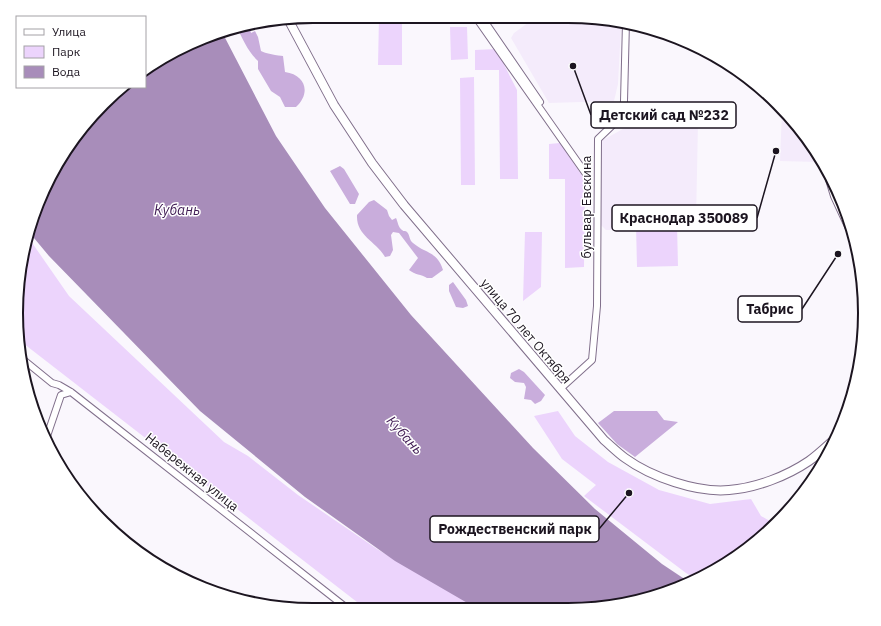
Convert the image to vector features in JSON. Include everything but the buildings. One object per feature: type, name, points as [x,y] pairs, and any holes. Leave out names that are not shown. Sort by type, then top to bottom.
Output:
[{"type":"main road","name":"улица 70 лет Октября","points":[[291,24],[334,105],[372,162],[404,205],[604,440],[624,458],[662,477],[680,484],[728,490],[755,485],[782,476],[809,461],[824,448]]},
{"type":"street","points":[[480,23],[586,174]]},
{"type":"street","points":[[486,23],[555,124],[555,131]]},
{"type":"street","name":"бульвар Евскина","points":[[560,389],[592,360],[597,306],[598,139],[622,116],[624,101],[626,29]]},
{"type":"street","name":"Набережная улица","points":[[28,363],[52,383],[71,392],[340,603]]},
{"type":"street","points":[[52,383],[61,395]]},
{"type":"street","points":[[61,395],[71,392]]},
{"type":"street","points":[[48,431],[61,395]]},
{"type":"shaded area","points":[[528,23],[606,25],[621,28],[618,84],[614,101],[549,103],[511,38],[514,33]]},
{"type":"shaded area","points":[[250,30],[251,33],[255,31],[261,51],[283,56],[285,72],[298,77],[304,85],[304,96],[296,107],[285,107],[280,97],[271,91],[258,69],[258,61],[248,49],[239,33]]},
{"type":"shaded area","points":[[782,117],[798,136],[815,162],[780,161]]},
{"type":"shaded area","points":[[641,122],[698,123],[696,221],[632,222],[622,230],[606,230],[600,224],[601,141],[623,129],[638,127]]},
{"type":"shaded area","points":[[340,166],[344,169],[359,194],[355,204],[350,204],[330,171]]},
{"type":"shaded area","points":[[374,200],[387,210],[392,220],[396,218],[400,227],[403,231],[407,232],[413,243],[438,259],[443,270],[432,278],[427,278],[409,270],[418,258],[399,233],[393,232],[391,235],[393,250],[390,256],[385,257],[363,233],[358,222],[357,215],[369,202]]},
{"type":"shaded area","points":[[453,282],[466,300],[468,306],[463,308],[456,307],[449,291],[449,285]]},
{"type":"shaded area","points":[[519,369],[524,372],[545,395],[541,401],[535,404],[531,400],[524,399],[526,387],[524,383],[515,382],[510,378],[511,373]]},
{"type":"shaded area","points":[[614,411],[657,411],[664,420],[678,422],[635,457],[617,444],[598,423]]},
{"type":"green space","points":[[379,23],[402,23],[402,65],[378,65]]},
{"type":"green space","points":[[450,27],[467,27],[468,59],[451,60]]},
{"type":"green space","points":[[496,49],[517,90],[518,179],[500,179],[499,70],[475,70],[475,50]]},
{"type":"green space","points":[[474,77],[475,185],[461,185],[460,78]]},
{"type":"green space","points":[[560,143],[585,180],[584,267],[565,268],[565,179],[549,179],[549,144]]},
{"type":"green space","points":[[636,225],[677,225],[678,266],[637,267]]},
{"type":"green space","points":[[525,232],[542,232],[541,287],[523,301]]},
{"type":"green space","points":[[32,243],[69,296],[224,442],[248,456],[298,495],[377,549],[469,603],[358,603],[25,344],[23,313],[25,275]]},
{"type":"green space","points":[[558,411],[575,436],[608,462],[659,490],[710,504],[751,499],[761,516],[770,521],[745,543],[713,564],[690,576],[584,496],[596,485],[562,459],[534,416]]},
{"type":"water","name":"Кубань","points":[[224,37],[276,136],[325,208],[411,315],[533,448],[595,509],[662,564],[684,579],[661,588],[606,601],[568,603],[467,603],[395,561],[305,497],[200,411],[49,256],[33,237],[38,220],[62,168],[83,136],[108,108],[130,88],[146,88],[146,76],[185,53]]},
{"type":"place","name":"Детский сад №232","points":[[573,66]]},
{"type":"place","name":"Краснодар 350089","points":[[776,151]]},
{"type":"place","name":"Табрис","points":[[838,254]]},
{"type":"place","name":"Рождественский парк","points":[[629,493]]}]
